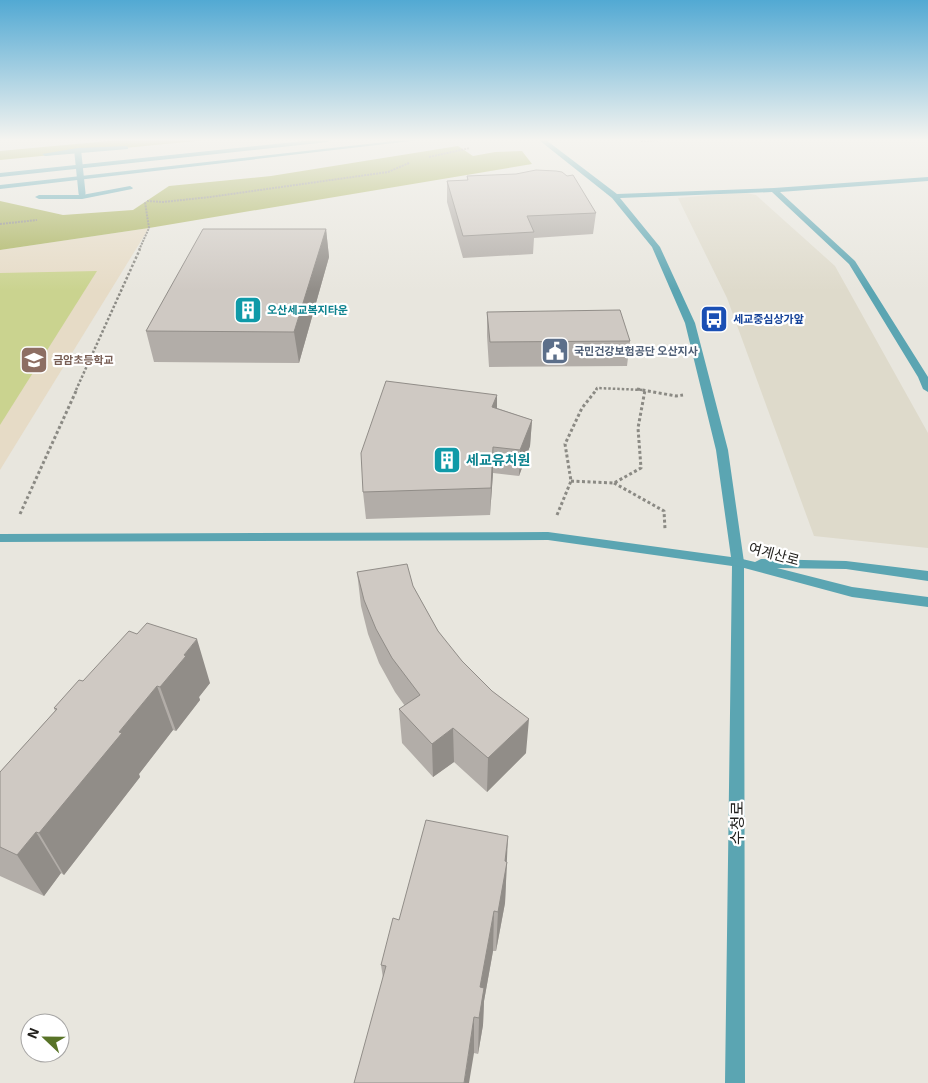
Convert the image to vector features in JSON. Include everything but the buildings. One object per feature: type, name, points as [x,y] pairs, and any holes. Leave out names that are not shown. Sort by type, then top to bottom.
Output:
[{"type":"street","points":[[82,191],[82,195]]},
{"type":"street","points":[[39,198],[113,191]]},
{"type":"street","name":"수청로","points":[[608,191],[615,196],[656,247],[690,323],[722,450],[738,562],[736,1083]]},
{"type":"street","points":[[615,196],[760,191]]},
{"type":"street","points":[[775,191],[852,262],[923,377],[928,389]]},
{"type":"street","points":[[5,538],[548,536],[738,562]]},
{"type":"street","name":"여계산로","points":[[738,562],[846,564],[928,576]]},
{"type":"street","name":"여계산로","points":[[738,562],[852,592],[928,602]]},
{"type":"path","points":[[5,538],[150,228],[145,201],[163,202],[256,191]]},
{"type":"path","points":[[548,536],[572,481],[565,444],[582,408],[597,388],[645,390],[676,396],[686,395]]},
{"type":"path","points":[[614,483],[641,468],[638,428],[645,390]]},
{"type":"path","points":[[572,481],[614,483],[664,511],[666,553]]},
{"type":"shaded area","points":[[743,192],[756,195],[835,266],[928,433],[928,548],[814,536],[727,298],[678,198]]},
{"type":"shaded area","name":"금암초등학교","points":[[149,228],[0,470],[0,250]]},
{"type":"green space","points":[[162,191],[373,191],[149,228],[0,250],[0,201],[63,215],[133,210]]},
{"type":"green space","points":[[97,271],[0,425],[0,273]]},
{"type":"place","name":"오산세교복지타운","points":[[248,310]]},
{"type":"place","name":"세교중심상가앞","points":[[714,319]]},
{"type":"place","name":"국민건강보험공단 오산지사","points":[[555,351]]},
{"type":"place","name":"금암초등학교","points":[[34,360]]},
{"type":"place","name":"세교유치원","points":[[447,460]]}]
